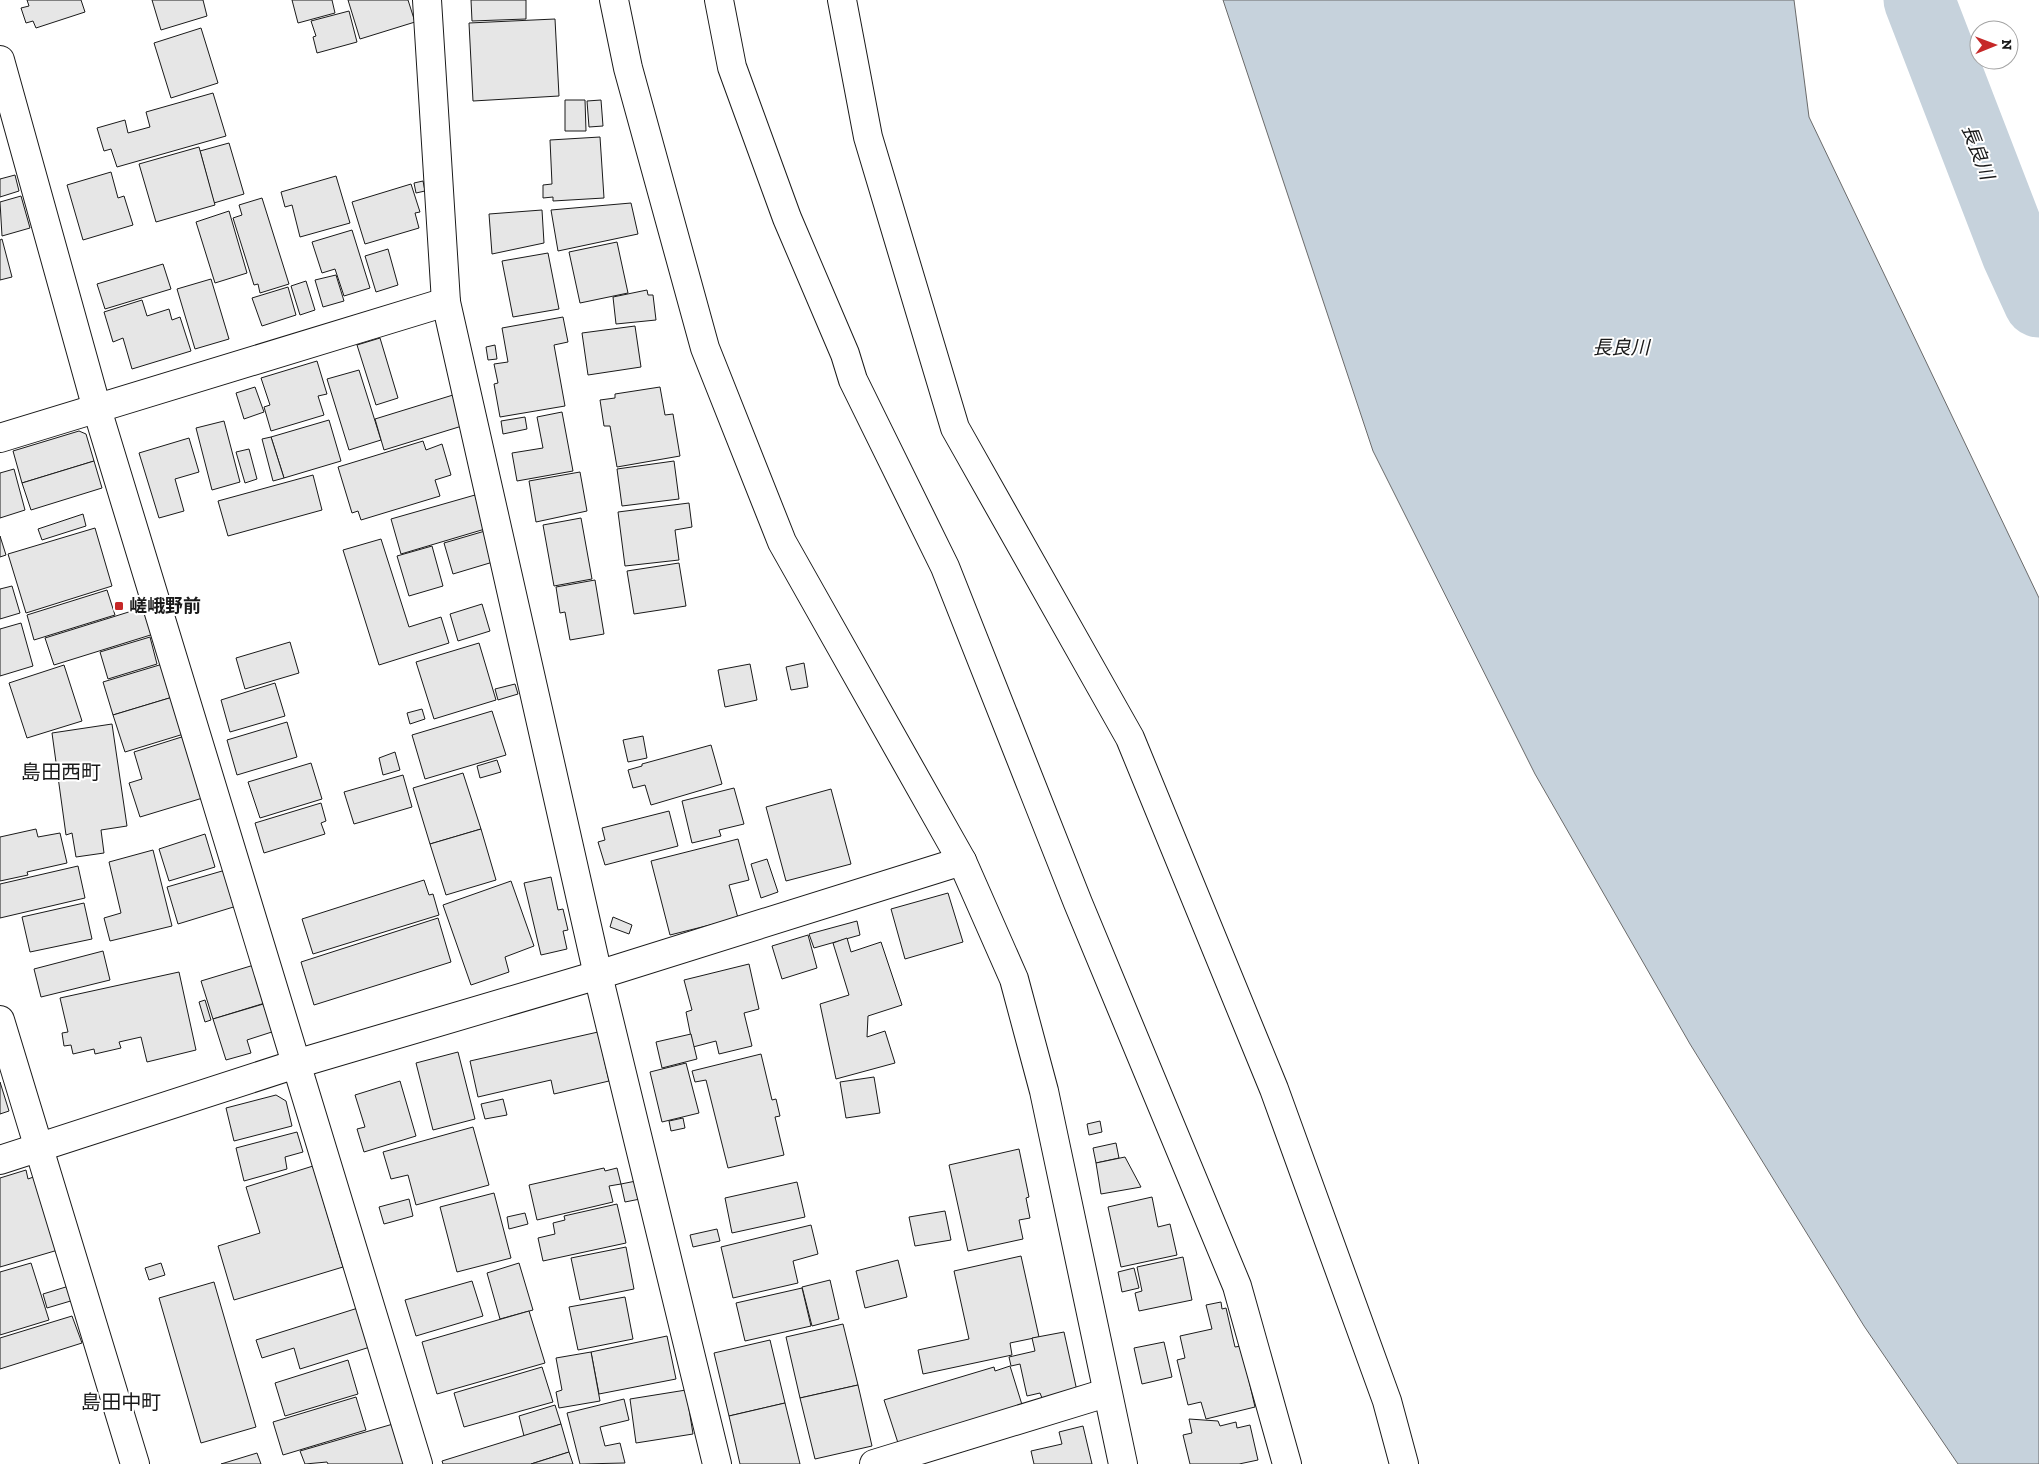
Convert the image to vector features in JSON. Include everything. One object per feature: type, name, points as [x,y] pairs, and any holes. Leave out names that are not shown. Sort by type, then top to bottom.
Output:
[{"type":"street","points":[[427,0],[446,302],[598,975],[717,1464]]},
{"type":"street","points":[[614,0],[628,68],[705,348],[782,542],[962,861],[1014,979],[1044,1091],[1106,1393],[1123,1464]]},
{"type":"street","points":[[719,0],[732,67],[787,218],[846,354],[853,380],[946,567],[1078,903],[1237,1286],[1287,1464]]},
{"type":"street","points":[[842,0],[868,138],[955,428],[1130,738],[1274,1089],[1387,1402],[1404,1464]]},
{"type":"street","points":[[0,60],[97,409],[418,1464]]},
{"type":"street","points":[[0,438],[446,302]]},
{"type":"street","points":[[0,1160],[296,1064],[598,975],[962,861]]},
{"type":"street","points":[[0,1020],[135,1464]]},
{"type":"street","points":[[874,1464],[1106,1393]]},
{"type":"water","name":"長良川","points":[[1223,0],[1794,0],[1809,117],[2039,598],[2039,1464],[1958,1464],[1864,1326],[1690,1044],[1535,774],[1373,451]]},
{"type":"building","points":[[27,0],[81,0],[85,12],[36,28],[33,21],[26,23],[21,8],[29,6]]},
{"type":"building","points":[[152,0],[203,0],[207,16],[161,30]]},
{"type":"building","points":[[292,0],[332,0],[335,13],[298,23]]},
{"type":"building","points":[[348,0],[408,0],[415,22],[360,39]]},
{"type":"building","points":[[471,0],[526,0],[526,19],[472,21]]},
{"type":"building","points":[[349,11],[357,42],[317,53],[313,37],[316,36],[311,21]]},
{"type":"building","points":[[555,19],[559,96],[473,101],[469,23]]},
{"type":"building","points":[[201,28],[218,83],[171,98],[154,43]]},
{"type":"building","points":[[213,93],[226,136],[117,167],[111,149],[104,151],[97,128],[125,120],[128,133],[150,127],[146,112]]},
{"type":"building","points":[[565,100],[585,100],[586,131],[565,131]]},
{"type":"building","points":[[601,100],[603,126],[589,127],[587,101]]},
{"type":"building","points":[[600,137],[604,198],[553,201],[553,197],[543,198],[543,185],[552,184],[550,140]]},
{"type":"building","points":[[229,143],[244,194],[214,203],[200,151]]},
{"type":"building","points":[[199,147],[215,205],[156,222],[139,164]]},
{"type":"building","points":[[111,172],[118,198],[124,196],[133,225],[83,240],[67,185]]},
{"type":"building","points":[[15,175],[19,191],[0,197],[0,179]]},
{"type":"building","points":[[336,176],[350,223],[300,237],[292,205],[285,207],[281,192]]},
{"type":"building","points":[[423,181],[425,191],[416,193],[414,183]]},
{"type":"building","points":[[411,184],[420,212],[415,213],[419,228],[365,244],[352,202]]},
{"type":"building","points":[[21,196],[30,228],[2,236],[0,202]]},
{"type":"building","points":[[262,198],[289,284],[260,293],[258,284],[254,285],[233,218],[242,215],[239,205]]},
{"type":"building","points":[[631,203],[638,234],[558,251],[551,210]]},
{"type":"building","points":[[542,210],[544,243],[492,254],[489,214]]},
{"type":"building","points":[[229,211],[247,273],[215,283],[196,222]]},
{"type":"building","points":[[352,230],[370,288],[344,296],[335,269],[322,273],[312,242]]},
{"type":"building","points":[[2,239],[12,277],[0,280],[0,240]]},
{"type":"building","points":[[617,242],[628,293],[580,303],[569,252]]},
{"type":"building","points":[[388,249],[398,285],[376,292],[365,256]]},
{"type":"building","points":[[548,253],[559,309],[513,317],[502,261]]},
{"type":"building","points":[[163,264],[171,289],[105,309],[97,284]]},
{"type":"building","points":[[336,275],[344,301],[323,307],[315,280]]},
{"type":"building","points":[[211,279],[229,339],[195,349],[177,289]]},
{"type":"building","points":[[306,281],[315,310],[300,315],[291,286]]},
{"type":"building","points":[[288,287],[296,315],[262,326],[252,298]]},
{"type":"building","points":[[647,290],[648,295],[653,295],[656,320],[616,324],[613,297]]},
{"type":"building","points":[[142,300],[147,316],[169,309],[172,320],[180,317],[191,351],[132,369],[123,338],[113,342],[104,312]]},
{"type":"building","points":[[563,317],[568,342],[554,345],[565,406],[500,417],[494,384],[498,383],[494,364],[508,362],[502,328]]},
{"type":"building","points":[[635,326],[641,367],[588,375],[582,333]]},
{"type":"building","points":[[380,338],[398,398],[376,405],[357,345]]},
{"type":"building","points":[[495,345],[497,359],[488,360],[486,347]]},
{"type":"building","points":[[317,361],[327,394],[318,396],[324,415],[271,431],[264,407],[270,405],[261,378]]},
{"type":"building","points":[[359,370],[381,440],[349,450],[327,379]]},
{"type":"building","points":[[255,387],[264,412],[244,419],[236,393]]},
{"type":"building","points":[[660,387],[665,415],[673,414],[680,456],[617,467],[610,426],[604,426],[600,400],[615,398],[615,394]]},
{"type":"building","points":[[453,395],[462,426],[384,450],[375,419]]},
{"type":"building","points":[[562,412],[573,471],[517,481],[512,453],[543,448],[537,417]]},
{"type":"building","points":[[525,417],[527,429],[503,434],[501,421]]},
{"type":"building","points":[[329,420],[341,461],[284,478],[271,437]]},
{"type":"building","points":[[224,421],[240,482],[212,490],[196,428]]},
{"type":"building","points":[[79,431],[86,434],[94,461],[22,483],[13,451]]},
{"type":"building","points":[[271,437],[284,478],[273,481],[262,439]]},
{"type":"building","points":[[189,438],[199,472],[175,479],[184,511],[159,518],[139,453]]},
{"type":"building","points":[[423,441],[426,450],[442,444],[451,475],[435,480],[440,496],[361,520],[358,511],[352,513],[338,467]]},
{"type":"building","points":[[249,449],[257,479],[245,483],[236,452]]},
{"type":"building","points":[[94,461],[102,488],[31,510],[22,483]]},
{"type":"building","points":[[674,461],[679,499],[622,506],[617,469]]},
{"type":"building","points":[[14,469],[25,510],[0,518],[0,473]]},
{"type":"building","points":[[580,472],[587,511],[536,522],[529,481]]},
{"type":"building","points":[[313,475],[322,510],[228,536],[218,501]]},
{"type":"building","points":[[475,495],[485,529],[401,554],[391,519]]},
{"type":"building","points":[[689,503],[692,527],[675,530],[679,560],[625,566],[618,512]]},
{"type":"building","points":[[83,514],[86,526],[42,540],[38,529]]},
{"type":"building","points":[[581,518],[592,579],[554,586],[543,525]]},
{"type":"building","points":[[95,528],[112,586],[26,613],[8,554]]},
{"type":"building","points":[[485,531],[493,562],[453,574],[444,543]]},
{"type":"building","points":[[0,536],[6,555],[0,557]]},
{"type":"building","points":[[381,539],[409,627],[441,617],[449,643],[379,665],[343,550]]},
{"type":"building","points":[[432,546],[443,586],[409,596],[397,556]]},
{"type":"building","points":[[679,563],[686,606],[634,614],[627,571]]},
{"type":"building","points":[[595,580],[604,634],[570,640],[565,612],[560,613],[556,587]]},
{"type":"building","points":[[12,586],[20,613],[0,619],[0,589]]},
{"type":"building","points":[[107,590],[115,615],[34,640],[27,615]]},
{"type":"building","points":[[482,604],[490,631],[458,641],[450,614]]},
{"type":"building","points":[[148,606],[157,633],[54,665],[45,638]]},
{"type":"building","points":[[21,623],[33,666],[0,676],[0,629]]},
{"type":"building","points":[[150,637],[157,664],[108,679],[100,652]]},
{"type":"building","points":[[290,642],[299,673],[245,689],[236,658]]},
{"type":"building","points":[[479,643],[496,700],[434,719],[416,662]]},
{"type":"building","points":[[166,663],[176,696],[113,715],[103,682]]},
{"type":"building","points":[[804,663],[808,687],[791,690],[786,667]]},
{"type":"building","points":[[750,664],[757,700],[725,707],[718,670]]},
{"type":"building","points":[[64,665],[82,721],[27,738],[9,683]]},
{"type":"building","points":[[275,683],[285,716],[230,732],[221,700]]},
{"type":"building","points":[[515,684],[518,694],[498,700],[495,689]]},
{"type":"building","points":[[176,696],[187,733],[125,752],[113,715]]},
{"type":"building","points":[[422,709],[425,719],[410,724],[407,713]]},
{"type":"building","points":[[492,711],[506,755],[425,779],[412,735]]},
{"type":"building","points":[[287,722],[297,757],[237,775],[227,740]]},
{"type":"building","points":[[112,724],[127,826],[101,830],[104,853],[76,857],[72,833],[66,835],[52,733]]},
{"type":"building","points":[[188,735],[206,797],[140,817],[129,783],[142,779],[134,752]]},
{"type":"building","points":[[643,736],[647,758],[628,762],[623,740]]},
{"type":"building","points":[[711,745],[722,784],[651,805],[645,785],[633,788],[628,770],[642,766],[642,764]]},
{"type":"building","points":[[395,752],[400,770],[383,775],[379,758]]},
{"type":"building","points":[[497,760],[501,772],[480,778],[477,766]]},
{"type":"building","points":[[311,763],[322,799],[260,818],[248,782]]},
{"type":"building","points":[[463,773],[481,829],[430,844],[413,788]]},
{"type":"building","points":[[403,775],[412,807],[354,824],[344,792]]},
{"type":"building","points":[[734,788],[744,824],[719,830],[721,836],[692,843],[682,801]]},
{"type":"building","points":[[831,789],[851,864],[786,881],[766,807]]},
{"type":"building","points":[[321,803],[326,821],[321,823],[325,834],[264,853],[255,823]]},
{"type":"building","points":[[669,811],[678,846],[605,865],[598,842],[605,840],[602,828]]},
{"type":"building","points":[[36,829],[38,837],[60,833],[67,863],[27,872],[28,875],[0,881],[0,837]]},
{"type":"building","points":[[481,829],[496,880],[446,895],[430,844]]},
{"type":"building","points":[[205,834],[215,867],[169,881],[159,849]]},
{"type":"building","points":[[738,839],[749,880],[729,885],[738,918],[670,935],[651,861]]},
{"type":"building","points":[[153,850],[172,926],[110,941],[104,918],[121,913],[109,862]]},
{"type":"building","points":[[767,859],[778,892],[761,898],[751,864]]},
{"type":"building","points":[[78,866],[85,898],[0,918],[0,884]]},
{"type":"building","points":[[229,869],[240,905],[178,924],[167,887]]},
{"type":"building","points":[[551,877],[558,910],[563,909],[568,930],[563,931],[567,949],[541,955],[524,883]]},
{"type":"building","points":[[424,880],[429,895],[433,894],[439,915],[313,954],[302,919]]},
{"type":"building","points":[[511,881],[534,946],[505,957],[509,972],[471,985],[443,905]]},
{"type":"building","points":[[948,893],[963,942],[905,959],[891,909]]},
{"type":"building","points":[[84,903],[92,939],[30,952],[22,917]]},
{"type":"building","points":[[613,917],[632,925],[629,934],[610,927]]},
{"type":"building","points":[[438,918],[451,962],[314,1005],[301,962]]},
{"type":"building","points":[[857,921],[860,935],[814,948],[809,934]]},
{"type":"building","points":[[808,935],[817,968],[782,979],[772,946]]},
{"type":"building","points":[[847,938],[851,952],[881,942],[902,1005],[868,1016],[867,1037],[885,1031],[895,1063],[836,1079],[820,1004],[849,995],[833,943]]},
{"type":"building","points":[[103,951],[110,980],[41,997],[34,969]]},
{"type":"building","points":[[749,964],[759,1009],[744,1013],[752,1046],[719,1054],[716,1041],[693,1047],[686,1012],[692,1010],[684,980]]},
{"type":"building","points":[[254,965],[265,1003],[213,1019],[201,981]]},
{"type":"building","points":[[179,972],[196,1050],[147,1062],[141,1037],[119,1042],[121,1048],[95,1054],[94,1049],[73,1054],[71,1045],[64,1046],[62,1033],[68,1032],[60,998]]},
{"type":"building","points":[[205,1000],[211,1020],[205,1022],[199,1002]]},
{"type":"building","points":[[270,1002],[278,1030],[247,1040],[251,1053],[226,1060],[213,1019]]},
{"type":"building","points":[[598,1032],[609,1081],[554,1094],[551,1080],[478,1097],[470,1061]]},
{"type":"building","points":[[691,1034],[697,1059],[662,1068],[656,1042]]},
{"type":"building","points":[[458,1052],[475,1119],[433,1130],[416,1063]]},
{"type":"building","points":[[761,1054],[772,1100],[776,1099],[780,1116],[775,1117],[784,1155],[728,1168],[706,1080],[695,1082],[692,1071]]},
{"type":"building","points":[[686,1063],[699,1113],[662,1122],[650,1072]]},
{"type":"building","points":[[874,1077],[880,1113],[846,1118],[840,1082]]},
{"type":"building","points":[[400,1081],[416,1136],[364,1152],[357,1129],[365,1127],[355,1095]]},
{"type":"building","points":[[0,1082],[9,1111],[0,1114]]},
{"type":"building","points":[[276,1095],[286,1101],[292,1126],[234,1141],[226,1108]]},
{"type":"building","points":[[503,1099],[507,1115],[485,1119],[481,1104]]},
{"type":"building","points":[[683,1118],[685,1128],[671,1131],[669,1121]]},
{"type":"building","points":[[1100,1121],[1102,1132],[1089,1135],[1087,1124]]},
{"type":"building","points":[[473,1127],[489,1185],[416,1205],[408,1175],[391,1179],[383,1152]]},
{"type":"building","points":[[297,1132],[303,1152],[285,1157],[287,1169],[244,1181],[236,1148]]},
{"type":"building","points":[[1116,1143],[1119,1158],[1096,1163],[1093,1148]]},
{"type":"building","points":[[1019,1149],[1029,1197],[1026,1198],[1030,1218],[1019,1220],[1023,1239],[968,1251],[949,1165]]},
{"type":"building","points":[[1125,1157],[1141,1187],[1101,1194],[1096,1163]]},
{"type":"building","points":[[313,1166],[343,1267],[234,1300],[218,1246],[260,1233],[246,1187]]},
{"type":"building","points":[[604,1168],[605,1171],[617,1168],[621,1184],[609,1186],[613,1202],[537,1220],[529,1185]]},
{"type":"building","points":[[26,1170],[28,1179],[36,1176],[58,1250],[0,1267],[0,1178]]},
{"type":"building","points":[[636,1181],[640,1199],[625,1202],[621,1184]]},
{"type":"building","points":[[797,1182],[805,1217],[732,1233],[725,1198]]},
{"type":"building","points":[[494,1193],[511,1258],[457,1272],[440,1207]]},
{"type":"building","points":[[1152,1197],[1158,1227],[1170,1224],[1177,1255],[1121,1267],[1108,1207]]},
{"type":"building","points":[[409,1199],[413,1216],[384,1224],[379,1207]]},
{"type":"building","points":[[617,1204],[626,1243],[543,1261],[538,1238],[555,1234],[553,1223],[565,1220],[564,1216]]},
{"type":"building","points":[[945,1211],[951,1240],[915,1246],[909,1217]]},
{"type":"building","points":[[525,1213],[528,1224],[509,1229],[507,1217]]},
{"type":"building","points":[[811,1225],[818,1254],[793,1261],[798,1283],[733,1298],[721,1247]]},
{"type":"building","points":[[717,1229],[720,1241],[693,1247],[690,1235]]},
{"type":"building","points":[[626,1247],[634,1289],[580,1300],[571,1258]]},
{"type":"building","points":[[1021,1256],[1039,1337],[1010,1343],[1012,1355],[923,1374],[918,1350],[969,1339],[954,1271]]},
{"type":"building","points":[[1183,1257],[1192,1300],[1139,1311],[1135,1293],[1142,1291],[1137,1267]]},
{"type":"building","points":[[898,1260],[907,1297],[865,1308],[856,1271]]},
{"type":"building","points":[[31,1263],[49,1320],[0,1335],[0,1272]]},
{"type":"building","points":[[161,1263],[165,1275],[149,1280],[145,1268]]},
{"type":"building","points":[[519,1263],[533,1310],[500,1319],[487,1273]]},
{"type":"building","points":[[1134,1268],[1139,1288],[1122,1292],[1118,1272]]},
{"type":"building","points":[[830,1280],[839,1319],[812,1326],[802,1287]]},
{"type":"building","points":[[472,1281],[483,1316],[416,1336],[405,1300]]},
{"type":"building","points":[[214,1282],[256,1427],[201,1443],[159,1298]]},
{"type":"building","points":[[69,1286],[74,1300],[47,1308],[43,1294]]},
{"type":"building","points":[[802,1288],[811,1326],[745,1341],[736,1303]]},
{"type":"building","points":[[625,1297],[633,1339],[578,1350],[569,1307]]},
{"type":"building","points":[[1221,1302],[1222,1309],[1226,1308],[1235,1347],[1241,1346],[1255,1407],[1206,1419],[1201,1402],[1188,1405],[1177,1360],[1185,1358],[1180,1336],[1212,1329],[1206,1305]]},
{"type":"building","points":[[358,1308],[370,1347],[300,1369],[294,1348],[262,1358],[256,1340]]},
{"type":"building","points":[[529,1311],[545,1363],[437,1394],[422,1342]]},
{"type":"building","points":[[72,1316],[82,1343],[0,1369],[0,1338]]},
{"type":"building","points":[[843,1324],[858,1385],[800,1398],[786,1337]]},
{"type":"building","points":[[1064,1332],[1077,1391],[1042,1398],[1040,1393],[1027,1396],[1020,1364],[1011,1366],[1009,1357],[1035,1351],[1032,1338]]},
{"type":"building","points":[[667,1336],[676,1379],[599,1394],[591,1352]]},
{"type":"building","points":[[770,1340],[785,1403],[729,1416],[714,1353]]},
{"type":"building","points":[[1164,1342],[1172,1377],[1142,1384],[1134,1348]]},
{"type":"building","points":[[591,1352],[600,1401],[559,1408],[556,1392],[562,1390],[556,1358]]},
{"type":"building","points":[[348,1360],[358,1394],[285,1416],[275,1383]]},
{"type":"building","points":[[1010,1366],[1023,1408],[899,1446],[884,1400],[994,1367],[995,1371]]},
{"type":"building","points":[[542,1367],[553,1402],[464,1427],[454,1393]]},
{"type":"building","points":[[858,1385],[872,1446],[815,1459],[800,1398]]},
{"type":"building","points":[[686,1390],[693,1434],[636,1443],[630,1399]]},
{"type":"building","points":[[356,1397],[366,1430],[283,1455],[273,1422]]},
{"type":"building","points":[[624,1399],[629,1420],[600,1427],[605,1446],[620,1443],[625,1463],[580,1464],[567,1413]]},
{"type":"building","points":[[785,1403],[800,1464],[740,1464],[729,1416]]},
{"type":"building","points":[[555,1405],[561,1424],[524,1436],[519,1416]]},
{"type":"building","points":[[1189,1419],[1218,1421],[1220,1426],[1236,1422],[1237,1428],[1250,1425],[1258,1460],[1239,1464],[1190,1464],[1183,1435],[1192,1433]]},
{"type":"building","points":[[393,1424],[405,1464],[328,1464],[327,1462],[305,1464],[300,1451]]},
{"type":"building","points":[[561,1424],[569,1452],[531,1464],[443,1464],[442,1461]]},
{"type":"building","points":[[1083,1426],[1092,1464],[1034,1464],[1031,1451],[1062,1444],[1059,1432]]},
{"type":"building","points":[[569,1452],[573,1464],[531,1464]]},
{"type":"building","points":[[257,1453],[261,1464],[221,1464]]},
{"type":"waterway","name":"長良川","points":[[1919,0],[2017,254],[2039,302]]},
{"type":"place","name":"嵯峨野前","points":[[119,606]]},
{"type":"district","name":"島田西町","points":[[61,772]]},
{"type":"district","name":"島田中町","points":[[121,1402]]}]
